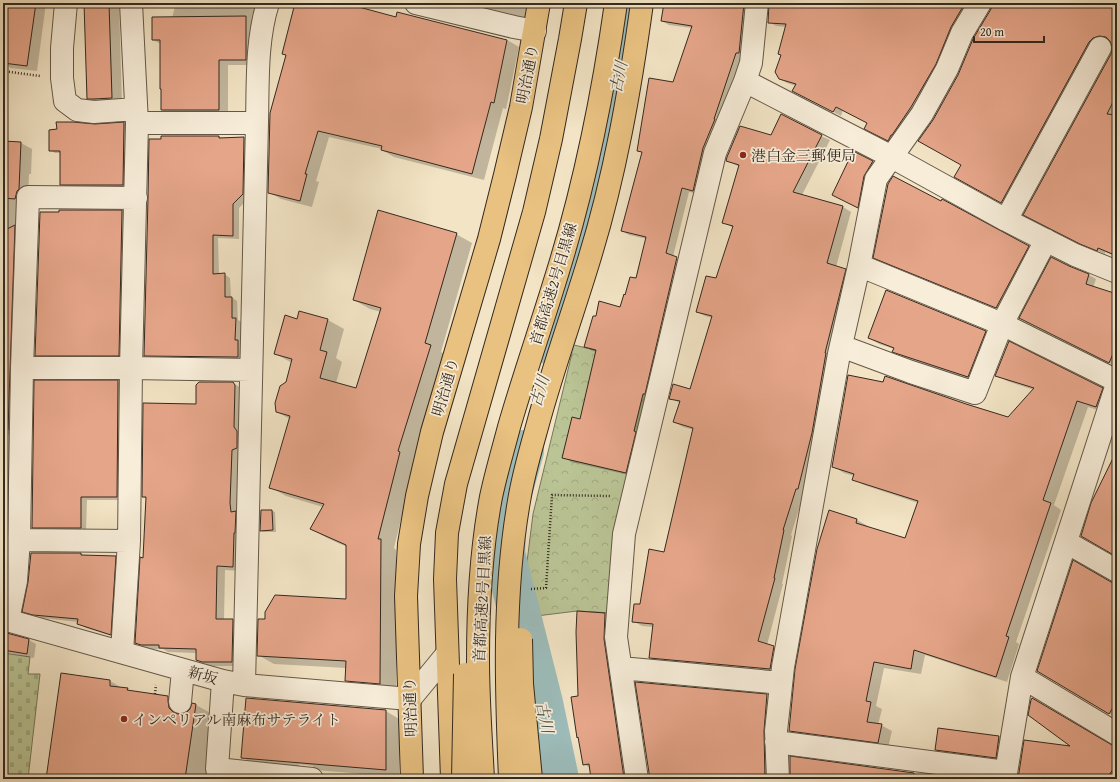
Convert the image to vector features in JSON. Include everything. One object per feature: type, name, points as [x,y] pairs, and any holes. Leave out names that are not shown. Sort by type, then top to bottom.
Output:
[{"type":"main road","name":"明治通り","points":[[412,779],[406,596],[410,544],[417,496],[432,432],[486,247],[505,175],[521,107],[539,3]]},
{"type":"main road","points":[[452,779],[445,578],[447,533],[456,484],[534,212],[551,139],[576,3]]},
{"type":"main road","name":"首都高速2号目黒線","points":[[483,779],[478,660],[480,592],[484,539],[491,496],[520,388],[558,270],[578,200],[591,144],[616,3]]},
{"type":"main road","name":"首都高速2号目黒線","points":[[510,779],[506,650],[512,548],[519,501],[528,460],[549,384],[606,202],[620,137],[642,3]]},
{"type":"main road","points":[[528,460],[519,589],[522,684],[531,779]]},
{"type":"main road","points":[[463,779],[466,618],[475,558],[491,496]]},
{"type":"street","points":[[66,3],[62,48],[62,78],[65,102],[77,110],[137,116],[257,123]]},
{"type":"street","points":[[122,652],[129,541],[131,368],[136,198],[137,116],[131,3]]},
{"type":"street","points":[[268,3],[260,45],[251,370],[233,683],[217,768],[312,779]]},
{"type":"street","points":[[416,3],[535,31]]},
{"type":"street","points":[[637,779],[616,637],[624,534],[715,153],[745,81],[751,62],[757,3]]},
{"type":"street","points":[[778,779],[776,731],[782,667],[841,346],[876,179],[922,114],[947,69],[962,33],[980,3]]},
{"type":"street","points":[[1006,220],[1100,48]]},
{"type":"street","points":[[745,81],[892,157],[1006,220],[1075,255],[1117,272]]},
{"type":"street","points":[[5,619],[16,581],[19,540],[22,368],[28,197],[136,198]]},
{"type":"street","points":[[841,346],[911,372],[975,393],[1002,324],[1046,240]]},
{"type":"street","points":[[858,266],[1002,324],[1117,381]]},
{"type":"street","points":[[22,368],[251,370]]},
{"type":"street","points":[[776,742],[1006,776],[1022,677],[1117,384]]},
{"type":"street","points":[[19,540],[129,541]]},
{"type":"street","points":[[1066,542],[1117,571]]},
{"type":"street","name":"新坂","points":[[5,619],[233,683],[410,699]]},
{"type":"street","points":[[410,699],[447,654]]},
{"type":"street","points":[[621,668],[781,683]]},
{"type":"street","points":[[180,702],[183,670]]},
{"type":"street","points":[[1022,677],[1117,734]]},
{"type":"path","points":[[3,71],[29,75]]},
{"type":"path","points":[[546,588],[552,495],[634,496]]},
{"type":"green space","points":[[574,345],[664,367],[612,613],[577,611],[520,618],[533,514]]},
{"type":"green space","points":[[3,653],[30,657],[28,674],[40,674],[28,779],[3,779]]},
{"type":"building","points":[[8,3],[36,3],[27,66],[3,63],[3,39]]},
{"type":"building","points":[[84,3],[109,3],[112,98],[87,99]]},
{"type":"building","points":[[295,3],[344,3],[396,17],[397,12],[507,40],[494,103],[491,102],[472,174],[381,150],[382,146],[318,131],[305,174],[307,174],[300,201],[268,193],[270,113],[286,55],[282,54]]},
{"type":"building","points":[[664,3],[744,3],[739,53],[736,53],[715,119],[703,148],[693,191],[682,188],[666,253],[677,257],[645,394],[643,394],[634,431],[636,432],[626,473],[562,458],[572,417],[580,419],[596,350],[584,347],[593,316],[596,316],[599,301],[620,307],[630,277],[636,278],[646,237],[621,231],[642,152],[637,151],[649,78],[673,82],[692,26],[661,21]]},
{"type":"building","points":[[769,3],[965,3],[951,27],[936,64],[911,107],[888,141],[864,129],[867,123],[836,107],[833,112],[792,91],[796,84],[779,79],[775,72],[781,55],[778,54],[786,24],[768,23]]},
{"type":"building","points":[[992,3],[1117,3],[1117,94],[1107,114],[1117,115],[1117,256],[1098,248],[1097,251],[1080,244],[1023,215],[1111,54],[1112,47],[1110,41],[1106,37],[1099,36],[1093,38],[1089,42],[1001,203],[954,177],[961,165],[918,141],[933,120],[958,75],[973,39],[991,9]]},
{"type":"building","points":[[246,16],[246,60],[219,60],[219,110],[161,110],[160,40],[152,40],[152,17]]},
{"type":"building","points":[[781,114],[822,135],[793,192],[843,206],[827,263],[846,269],[825,353],[812,433],[798,489],[796,489],[783,530],[775,578],[758,641],[774,646],[770,669],[649,658],[653,624],[632,622],[634,604],[640,604],[649,549],[664,552],[693,428],[673,422],[680,401],[669,399],[673,384],[690,389],[712,316],[696,312],[706,276],[716,278],[733,226],[722,223],[739,165],[726,161],[740,126],[771,135]]},
{"type":"building","points":[[56,122],[95,124],[124,122],[123,185],[60,185],[60,151],[49,151],[49,130],[57,129]]},
{"type":"building","points":[[161,136],[219,136],[219,138],[244,137],[243,194],[233,204],[233,236],[213,235],[213,274],[225,273],[225,297],[232,297],[232,318],[236,318],[235,340],[238,340],[238,357],[144,356],[149,139],[161,139]]},
{"type":"building","points":[[3,141],[21,142],[19,189],[15,199],[3,198]]},
{"type":"building","points":[[853,151],[873,161],[864,176],[858,208],[832,195]]},
{"type":"building","points":[[893,176],[941,201],[942,199],[1029,246],[996,308],[873,258],[888,184]]},
{"type":"building","points":[[59,210],[122,210],[119,356],[35,356],[40,212],[59,212]]},
{"type":"building","points":[[378,210],[457,233],[425,343],[431,345],[398,451],[400,452],[378,539],[381,539],[380,684],[345,681],[346,661],[257,656],[258,619],[265,619],[265,612],[275,595],[346,599],[346,545],[310,529],[324,504],[269,488],[290,416],[276,412],[275,403],[280,386],[286,382],[292,359],[274,354],[285,315],[297,319],[299,311],[328,319],[320,350],[327,352],[320,378],[356,388],[381,308],[353,300]]},
{"type":"building","points":[[15,225],[8,430],[3,430],[3,231]]},
{"type":"building","points":[[1051,257],[1089,274],[1086,284],[1117,294],[1117,345],[1109,363],[1019,318]]},
{"type":"building","points":[[886,290],[986,331],[968,377],[892,352],[894,348],[868,338]]},
{"type":"building","points":[[1009,341],[1103,388],[1096,407],[1077,401],[1043,500],[1051,503],[1006,636],[1009,637],[996,677],[914,650],[911,669],[874,662],[866,701],[871,702],[867,722],[882,724],[878,743],[789,731],[795,669],[817,549],[829,510],[857,519],[856,523],[905,538],[918,501],[852,480],[854,474],[832,467],[848,375],[883,382],[885,376],[1008,417],[1034,388],[995,376]]},
{"type":"building","points":[[34,380],[118,380],[117,497],[81,497],[81,528],[32,528]]},
{"type":"building","points":[[199,382],[233,382],[235,385],[234,427],[237,431],[237,448],[232,450],[230,503],[231,512],[236,511],[233,567],[217,566],[216,619],[233,619],[232,662],[202,662],[196,660],[196,649],[159,648],[159,645],[141,645],[135,643],[140,557],[143,558],[146,497],[142,497],[143,403],[196,404],[196,385]]},
{"type":"building","points":[[1117,450],[1117,557],[1081,536],[1091,503]]},
{"type":"building","points":[[3,484],[7,484],[7,539],[3,582]]},
{"type":"building","points":[[261,510],[272,510],[273,530],[260,531]]},
{"type":"building","points":[[31,553],[81,553],[81,555],[116,556],[111,635],[77,624],[78,619],[33,615],[22,612],[28,582]]},
{"type":"building","points":[[1073,560],[1111,582],[1117,583],[1117,701],[1109,714],[1037,671]]},
{"type":"building","points":[[577,611],[605,613],[604,639],[624,778],[591,779],[589,764],[583,765],[578,737],[577,738],[571,697],[578,696],[576,632]]},
{"type":"building","points":[[3,632],[29,639],[27,654],[3,650]]},
{"type":"building","name":"インペリアル南麻布サテライト","points":[[61,673],[110,680],[110,686],[168,696],[169,708],[178,714],[186,713],[190,709],[192,703],[196,704],[185,779],[46,779]]},
{"type":"building","points":[[635,682],[767,694],[764,731],[765,779],[650,779]]},
{"type":"building","points":[[246,698],[386,710],[386,770],[241,758]]},
{"type":"building","points":[[1032,698],[1117,748],[1117,764],[1106,779],[1018,779],[1024,740],[1070,746],[1028,715]]},
{"type":"building","points":[[938,728],[999,736],[996,758],[935,750]]},
{"type":"building","points":[[790,756],[914,773],[914,779],[790,779]]},
{"type":"building","points":[[932,775],[963,779],[931,779]]},
{"type":"waterway","name":"古川","points":[[553,345],[583,234],[621,67],[629,3]]},
{"type":"waterway","name":"古川","points":[[523,451],[506,510],[504,553],[542,703],[558,779]]},
{"type":"place","name":"港白金三郵便局","points":[[743,155]]},
{"type":"place","name":"インペリアル南麻布サテライト","points":[[124,719]]}]
